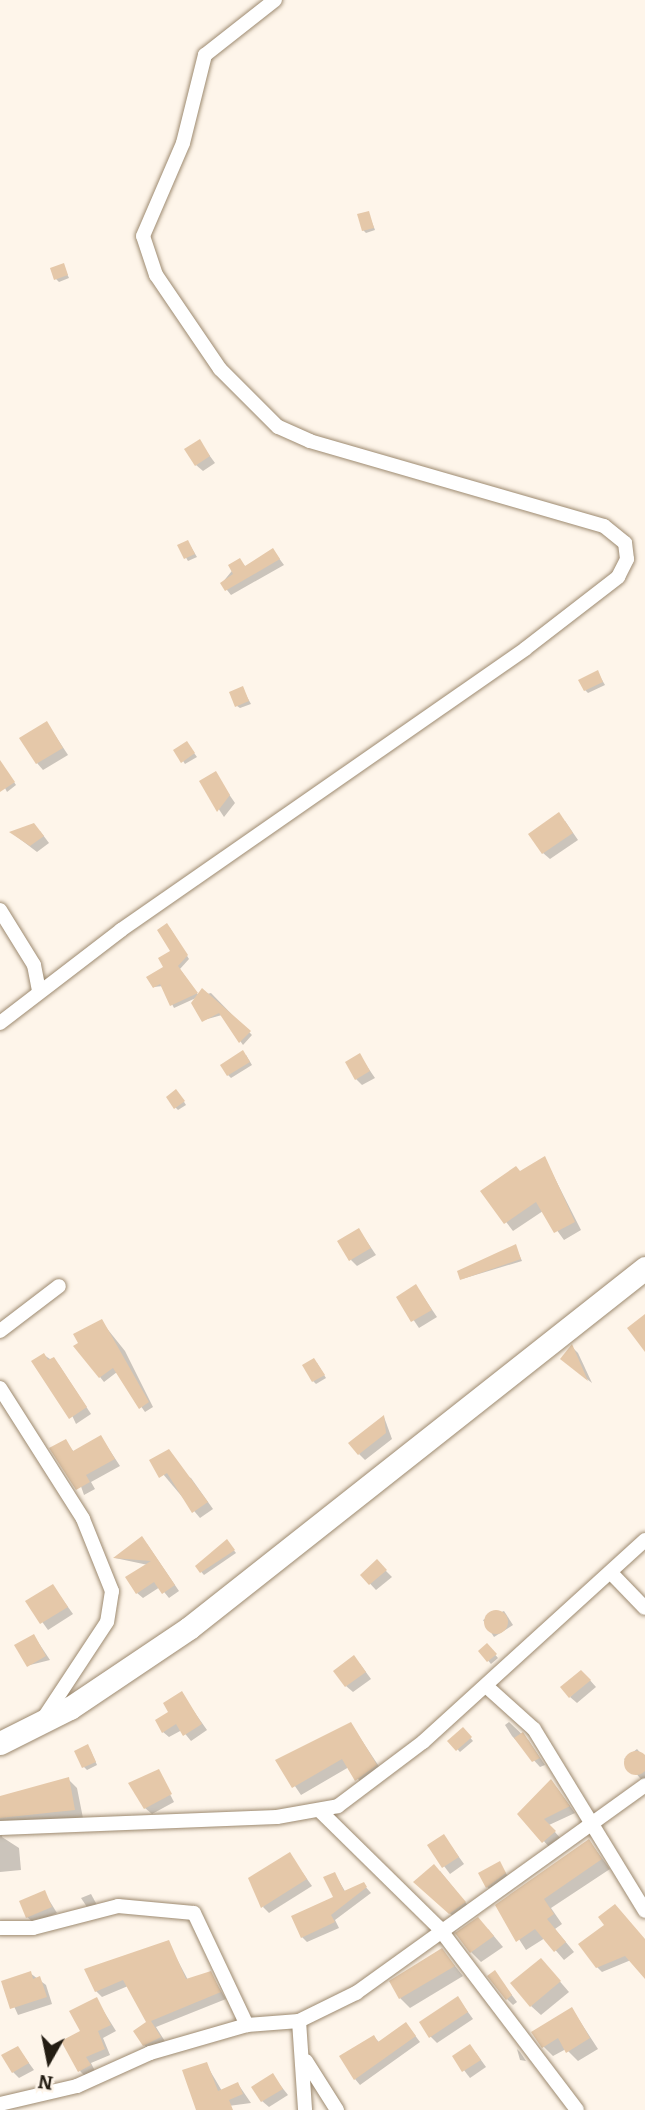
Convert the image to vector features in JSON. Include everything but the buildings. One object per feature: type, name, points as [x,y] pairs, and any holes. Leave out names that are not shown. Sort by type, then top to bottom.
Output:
[{"type":"highway","points":[[0,1742],[40,1723],[189,1628],[645,1268]]},
{"type":"street","points":[[0,1023],[39,991],[471,689],[584,606],[618,577],[627,559],[625,543],[604,526],[310,442],[278,426],[220,369],[156,275],[143,248],[146,224],[183,143],[205,55],[275,0]]},
{"type":"street","points":[[0,910],[34,965],[39,991]]},
{"type":"street","points":[[0,1331],[59,1286]]},
{"type":"street","points":[[0,1388],[83,1519],[112,1591],[107,1622],[40,1723]]},
{"type":"street","points":[[0,1828],[321,1812],[377,1780],[486,1686],[559,1613],[612,1574],[645,1540]]},
{"type":"street","points":[[612,1574],[645,1608]]},
{"type":"street","points":[[486,1686],[534,1730],[645,1911]]},
{"type":"street","points":[[0,2104],[77,2086],[150,2053],[247,2025],[299,2021],[367,1987],[439,1928],[471,1913],[589,1820],[645,1785]]},
{"type":"street","points":[[321,1812],[439,1928],[577,2110]]},
{"type":"street","points":[[0,1928],[33,1928],[118,1906],[194,1913],[247,2025]]},
{"type":"street","points":[[299,2021],[305,2059],[305,2110]]},
{"type":"street","points":[[305,2059],[337,2110]]}]
